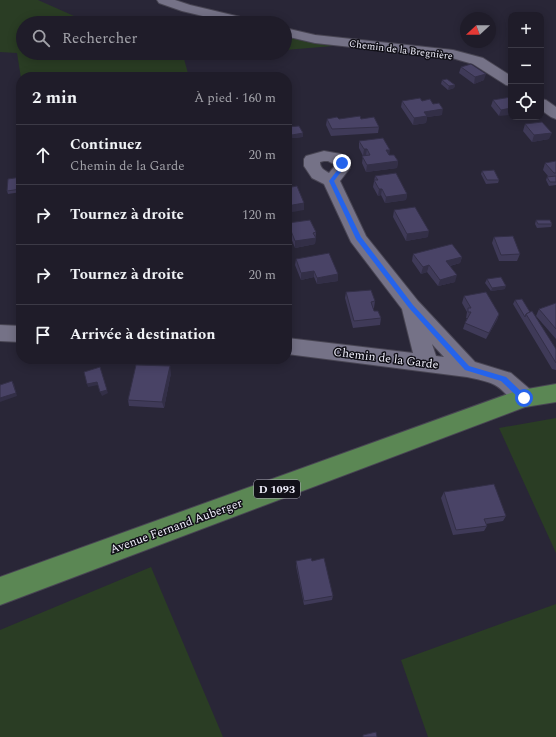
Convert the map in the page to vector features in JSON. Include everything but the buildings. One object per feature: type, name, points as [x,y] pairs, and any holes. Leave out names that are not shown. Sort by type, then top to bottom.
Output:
[{"type":"main road","name":"Avenue Fernand Auberger","points":[[0,591],[524,398],[556,393]]},
{"type":"street","points":[[163,0],[186,8],[219,16]]},
{"type":"street","name":"Chemin de la Bregnière","points":[[292,34],[316,39],[453,54],[478,61],[508,80]]},
{"type":"street","points":[[544,105],[556,114]]},
{"type":"street","points":[[331,181],[358,238],[411,306],[467,368]]},
{"type":"street","points":[[411,306],[427,363]]},
{"type":"street","points":[[0,333],[16,334]]},
{"type":"street","name":"Chemin de la Garde","points":[[292,347],[467,368],[503,379],[524,398]]},
{"type":"green space","points":[[0,0],[38,0],[74,16],[16,16],[16,53],[0,52]]},
{"type":"green space","points":[[292,37],[333,46],[292,49]]},
{"type":"green space","points":[[18,60],[184,60],[188,72],[20,72]]},
{"type":"green space","points":[[556,418],[556,553],[499,428]]},
{"type":"green space","points":[[151,567],[223,737],[0,737],[0,630]]},
{"type":"green space","points":[[556,604],[556,737],[428,737],[401,660]]},
{"type":"route","points":[[342,163],[342,168],[331,181],[358,238],[411,306],[467,368],[503,379],[524,398]]}]
